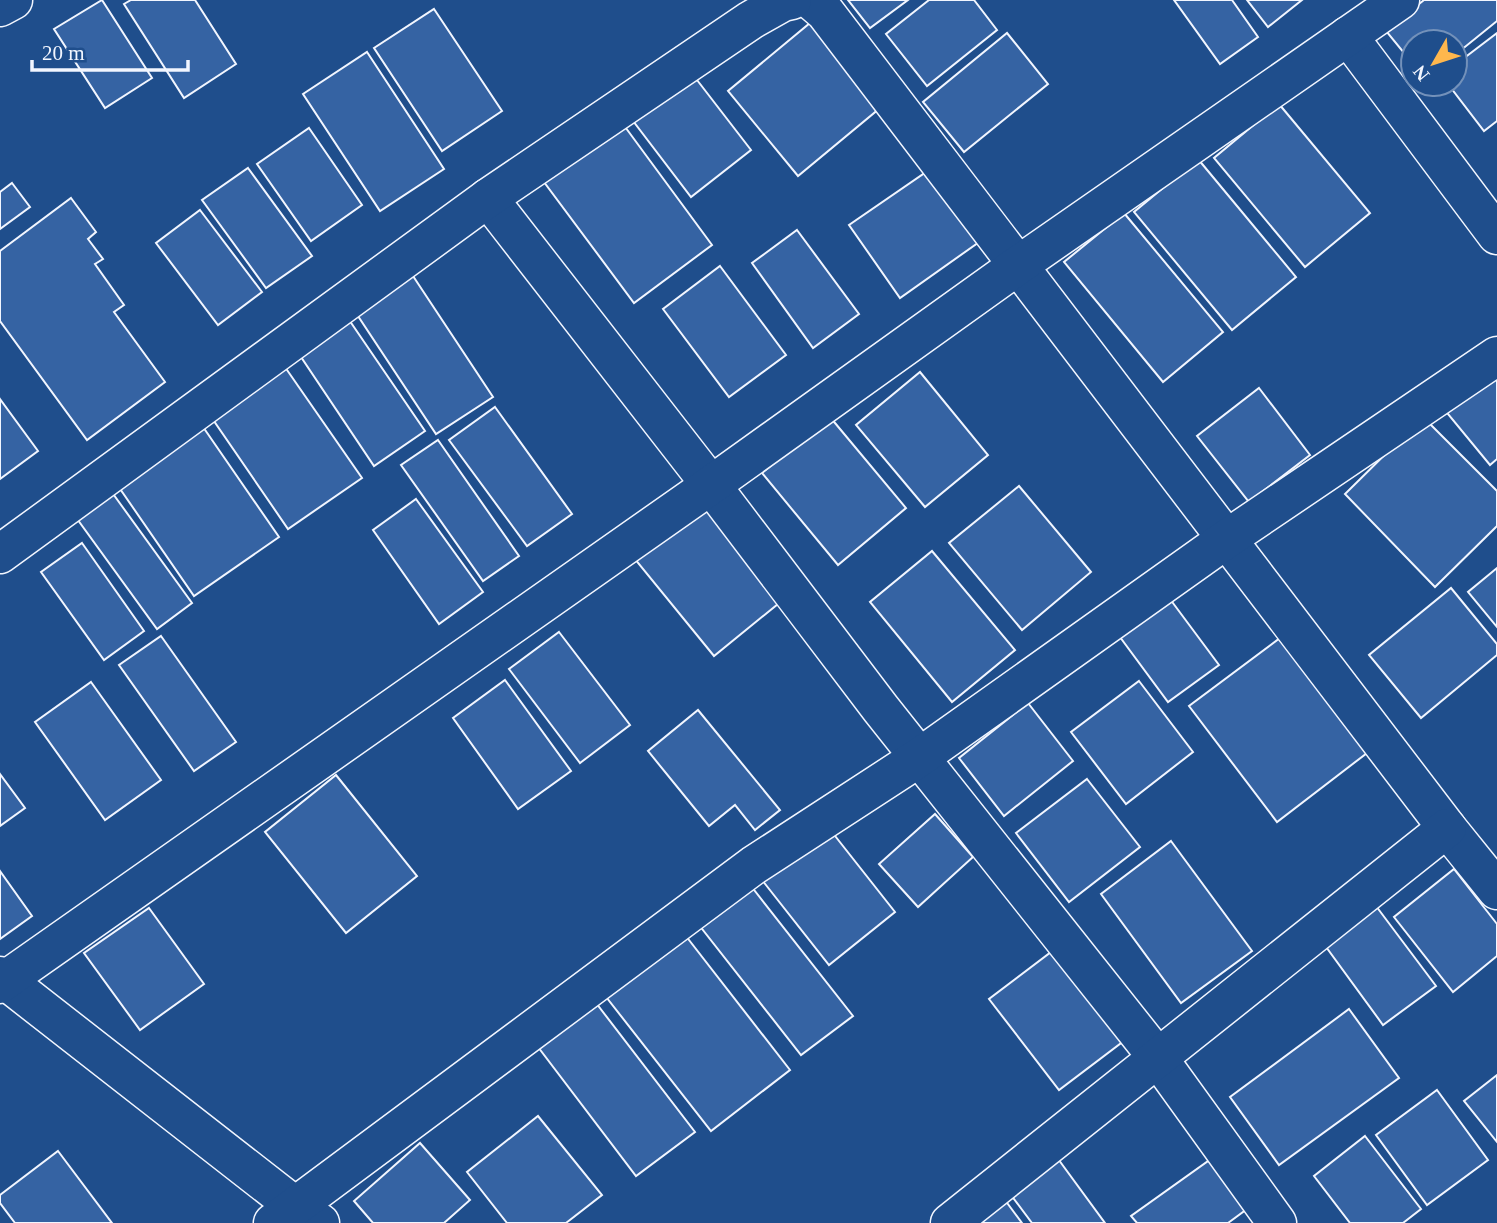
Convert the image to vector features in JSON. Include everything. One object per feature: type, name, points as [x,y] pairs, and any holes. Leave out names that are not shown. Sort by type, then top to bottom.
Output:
[{"type":"street","points":[[0,7],[13,0]]},
{"type":"street","points":[[0,554],[488,198],[751,20],[783,2],[792,0]]},
{"type":"street","points":[[811,0],[825,12],[1497,890]]},
{"type":"street","points":[[1399,0],[2,980],[297,1218],[754,865],[920,757],[1228,538],[1497,356]]},
{"type":"street","points":[[1348,36],[1497,235]]},
{"type":"street","points":[[488,198],[920,757],[1158,1058],[1277,1223]]},
{"type":"street","points":[[950,1223],[1447,828]]},
{"type":"building","points":[[102,0],[152,78],[105,108],[54,29]]},
{"type":"building","points":[[131,0],[195,0],[236,64],[184,98],[124,4]]},
{"type":"building","points":[[848,0],[908,0],[870,28]]},
{"type":"building","points":[[929,0],[974,0],[997,30],[927,86],[886,34]]},
{"type":"building","points":[[1174,0],[1232,0],[1258,37],[1220,64]]},
{"type":"building","points":[[1247,0],[1302,0],[1268,27]]},
{"type":"building","points":[[1424,0],[1497,0],[1497,21],[1469,44],[1469,28],[1399,28],[1399,47],[1386,31]]},
{"type":"building","points":[[434,9],[502,111],[442,151],[374,48]]},
{"type":"building","points":[[810,23],[880,108],[798,176],[728,91]]},
{"type":"building","points":[[1007,33],[1048,84],[964,152],[923,102]]},
{"type":"building","points":[[1497,33],[1497,121],[1484,131],[1459,98],[1469,98],[1469,54]]},
{"type":"building","points":[[367,52],[444,169],[380,211],[303,94]]},
{"type":"building","points":[[687,67],[751,150],[691,197],[627,113]]},
{"type":"building","points":[[1279,104],[1370,213],[1305,267],[1214,158]]},
{"type":"building","points":[[620,120],[712,245],[634,303],[541,178]]},
{"type":"building","points":[[309,128],[362,205],[311,241],[257,164]]},
{"type":"building","points":[[1198,159],[1296,277],[1232,330],[1134,212]]},
{"type":"building","points":[[248,168],[312,256],[266,288],[202,200]]},
{"type":"building","points":[[932,168],[982,240],[900,298],[849,225]]},
{"type":"building","points":[[12,183],[30,207],[0,229],[0,192]]},
{"type":"building","points":[[71,198],[96,232],[88,239],[103,259],[95,264],[124,305],[114,312],[165,382],[87,440],[0,321],[0,251]]},
{"type":"building","points":[[200,210],[262,292],[218,325],[156,243]]},
{"type":"building","points":[[1124,213],[1223,332],[1163,382],[1064,262]]},
{"type":"building","points":[[797,230],[859,314],[813,348],[752,263]]},
{"type":"building","points":[[720,266],[786,355],[729,397],[663,309]]},
{"type":"building","points":[[413,276],[493,397],[436,434],[356,313]]},
{"type":"building","points":[[343,311],[425,431],[374,466],[293,345]]},
{"type":"building","points":[[278,357],[362,478],[288,529],[205,408]]},
{"type":"building","points":[[1497,366],[1497,459],[1490,465],[1443,408]]},
{"type":"building","points":[[920,372],[988,455],[925,507],[856,425]]},
{"type":"building","points":[[1259,388],[1310,455],[1249,502],[1197,436]]},
{"type":"building","points":[[0,399],[38,451],[0,479]]},
{"type":"building","points":[[495,407],[572,514],[527,546],[449,440]]},
{"type":"building","points":[[830,417],[906,508],[838,565],[762,473]]},
{"type":"building","points":[[1423,417],[1497,491],[1497,526],[1435,587],[1345,494]]},
{"type":"building","points":[[201,424],[279,537],[194,596],[116,483]]},
{"type":"building","points":[[438,440],[519,556],[483,581],[401,465]]},
{"type":"building","points":[[1019,486],[1091,572],[1022,630],[949,543]]},
{"type":"building","points":[[111,491],[192,603],[157,629],[75,516]]},
{"type":"building","points":[[708,497],[789,595],[714,656],[634,558]]},
{"type":"building","points":[[416,499],[483,592],[439,624],[373,530]]},
{"type":"building","points":[[82,543],[144,631],[104,660],[41,572]]},
{"type":"building","points":[[932,551],[1015,650],[952,702],[870,602]]},
{"type":"building","points":[[1497,568],[1497,627],[1468,592]]},
{"type":"building","points":[[1451,588],[1497,644],[1497,655],[1421,718],[1369,655]]},
{"type":"building","points":[[1167,595],[1219,665],[1168,702],[1117,633]]},
{"type":"building","points":[[559,632],[630,725],[580,763],[509,669]]},
{"type":"building","points":[[161,636],[236,742],[194,771],[119,665]]},
{"type":"building","points":[[1280,638],[1367,753],[1277,822],[1189,706]]},
{"type":"building","points":[[505,680],[571,771],[518,809],[453,718]]},
{"type":"building","points":[[1139,681],[1193,752],[1126,804],[1071,732]]},
{"type":"building","points":[[91,682],[161,780],[105,820],[35,722]]},
{"type":"building","points":[[1028,703],[1073,761],[1004,816],[959,758]]},
{"type":"building","points":[[698,710],[780,810],[755,830],[735,805],[709,826],[648,751]]},
{"type":"building","points":[[0,774],[25,808],[0,826]]},
{"type":"building","points":[[336,775],[417,876],[346,933],[265,832]]},
{"type":"building","points":[[1087,779],[1140,847],[1069,902],[1016,833]]},
{"type":"building","points":[[935,814],[973,857],[918,907],[879,864]]},
{"type":"building","points":[[828,827],[895,912],[829,965],[762,880]]},
{"type":"building","points":[[1171,841],[1252,951],[1181,1003],[1101,894]]},
{"type":"building","points":[[1454,869],[1497,924],[1497,956],[1453,992],[1394,917]]},
{"type":"building","points":[[0,871],[32,916],[0,939]]},
{"type":"building","points":[[751,886],[853,1016],[801,1055],[699,925]]},
{"type":"building","points":[[1373,902],[1436,986],[1383,1025],[1321,940]]},
{"type":"building","points":[[149,908],[204,984],[140,1030],[84,953]]},
{"type":"building","points":[[682,931],[790,1070],[711,1131],[603,993]]},
{"type":"building","points":[[1059,946],[1129,1037],[1059,1090],[989,999]]},
{"type":"building","points":[[593,999],[695,1132],[636,1176],[535,1043]]},
{"type":"building","points":[[1349,1009],[1399,1078],[1279,1165],[1230,1097]]},
{"type":"building","points":[[1497,1075],[1497,1142],[1464,1101]]},
{"type":"building","points":[[1437,1090],[1488,1160],[1427,1205],[1376,1135]]},
{"type":"building","points":[[538,1116],[602,1195],[566,1223],[507,1223],[467,1172]]},
{"type":"building","points":[[1365,1136],[1421,1209],[1403,1223],[1350,1223],[1314,1176]]},
{"type":"building","points":[[420,1143],[470,1200],[444,1223],[373,1223],[354,1201]]},
{"type":"building","points":[[58,1151],[112,1223],[15,1223],[0,1203],[0,1195]]},
{"type":"building","points":[[1053,1152],[1105,1223],[1032,1223],[1005,1187]]},
{"type":"building","points":[[1211,1159],[1247,1209],[1228,1223],[1137,1223],[1131,1216]]},
{"type":"building","points":[[999,1192],[1022,1223],[957,1223]]}]
